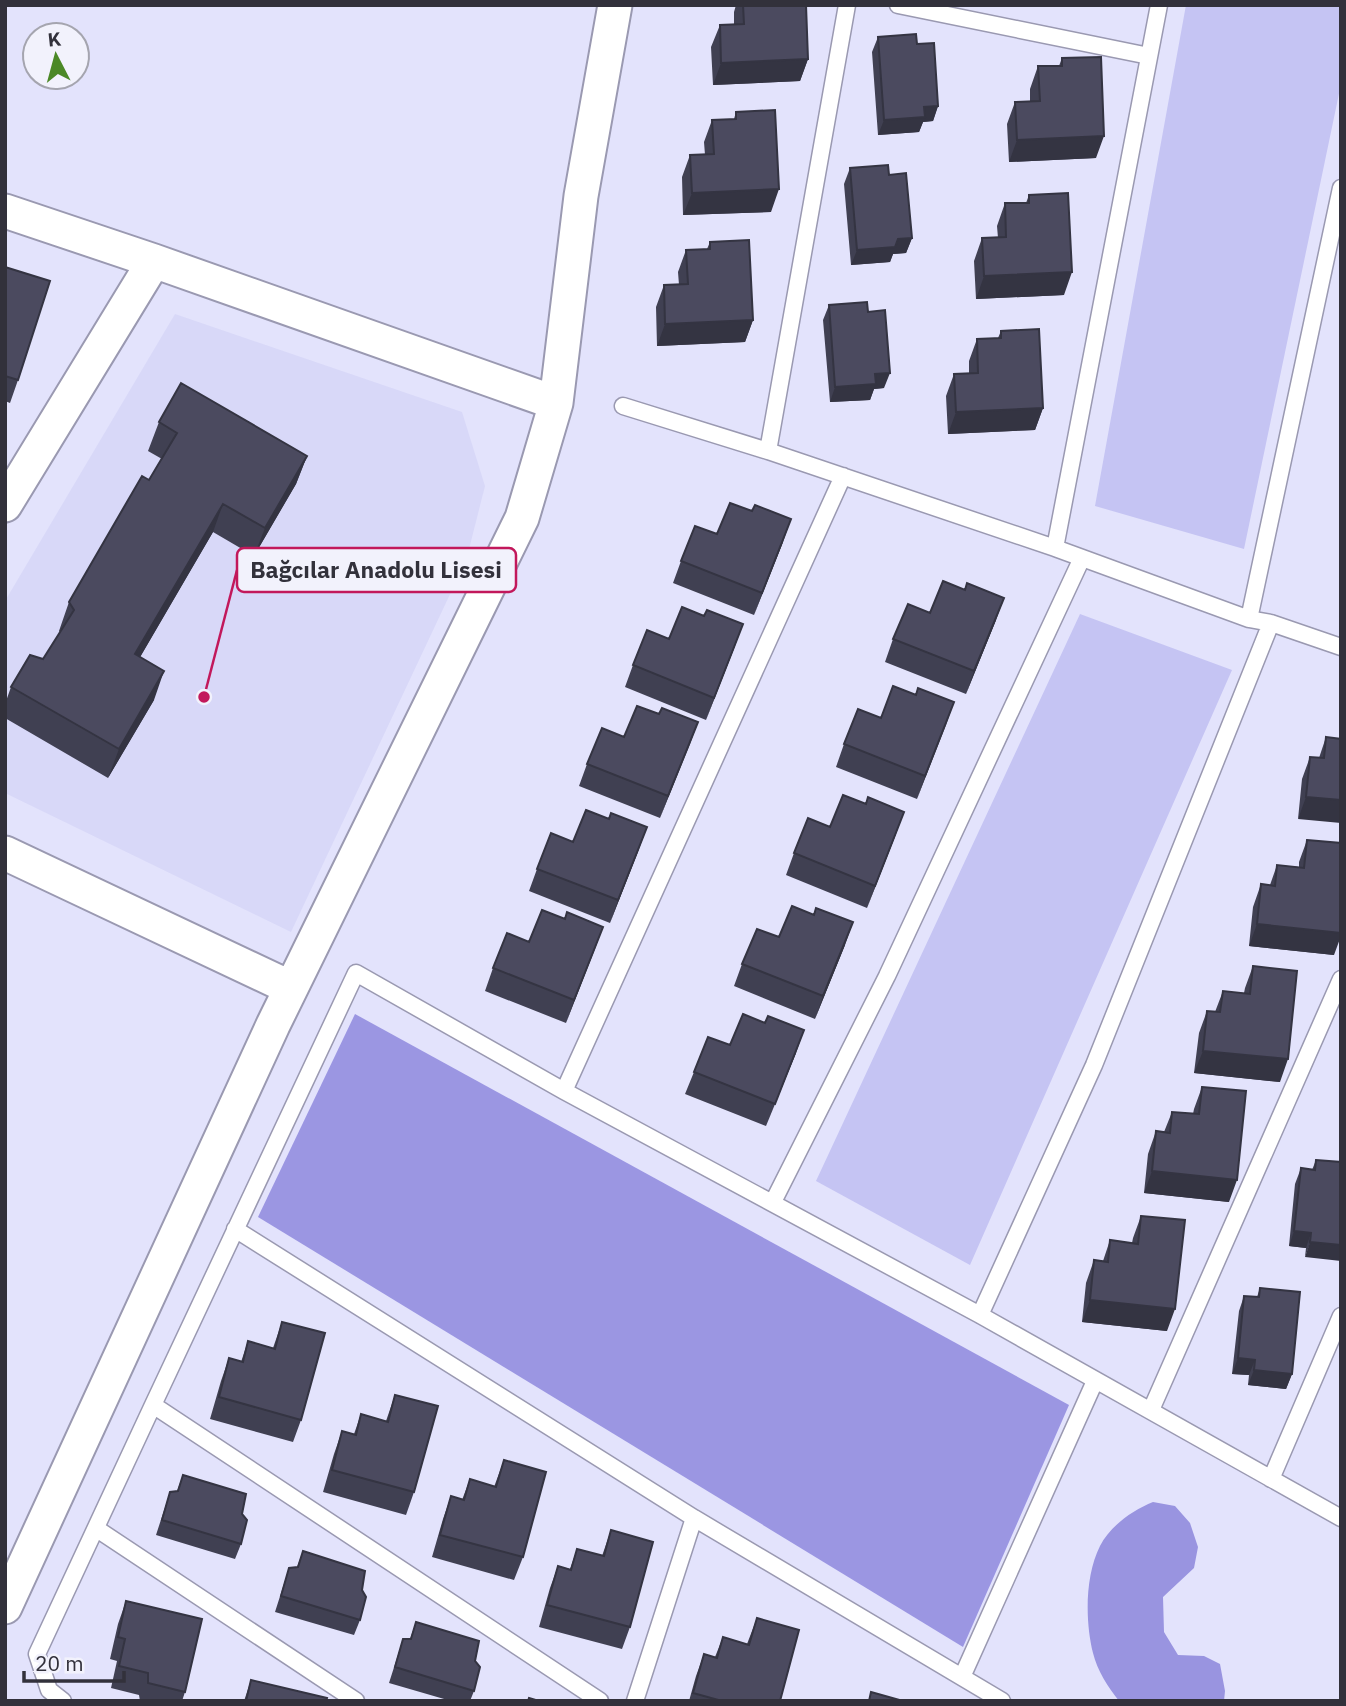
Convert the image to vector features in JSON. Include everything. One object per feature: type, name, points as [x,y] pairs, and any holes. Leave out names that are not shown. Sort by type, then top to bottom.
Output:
[{"type":"street","points":[[5,1607],[291,988],[522,518],[556,403],[581,196],[615,5]]},
{"type":"street","points":[[5,211],[556,403]]},
{"type":"street","points":[[5,505],[154,261]]},
{"type":"street","points":[[5,853],[291,988]]},
{"type":"lane","points":[[768,451],[847,5]]},
{"type":"lane","points":[[898,5],[1150,56]]},
{"type":"lane","points":[[1055,548],[1159,5]]},
{"type":"lane","points":[[1249,619],[1341,188]]},
{"type":"lane","points":[[623,406],[844,476],[1055,548],[1249,619],[1271,623],[1341,647]]},
{"type":"lane","points":[[565,1091],[844,476]]},
{"type":"lane","points":[[773,1202],[887,976],[1082,558]]},
{"type":"lane","points":[[980,1315],[1094,1065],[1271,623]]},
{"type":"lane","points":[[63,1701],[48,1690],[37,1654],[356,973],[565,1091],[980,1315],[1341,1518]]},
{"type":"lane","points":[[1151,1410],[1341,979]]},
{"type":"lane","points":[[235,1228],[694,1518],[1002,1701]]},
{"type":"lane","points":[[1270,1479],[1341,1315]]},
{"type":"lane","points":[[962,1677],[1095,1381]]},
{"type":"lane","points":[[153,1405],[600,1701]]},
{"type":"lane","points":[[635,1701],[694,1518]]},
{"type":"lane","points":[[97,1529],[356,1701]]},
{"type":"shaded area","points":[[1186,5],[1341,5],[1341,84],[1244,549],[1095,506]]},
{"type":"shaded area","points":[[175,314],[462,412],[485,486],[468,553],[452,590],[291,932],[5,793],[5,601]]},
{"type":"shaded area","points":[[1080,614],[1232,670],[970,1265],[816,1181]]},
{"type":"shaded area","points":[[355,1014],[1069,1405],[963,1647],[258,1217]]},
{"type":"shaded area","points":[[1153,1502],[1175,1506],[1190,1523],[1198,1547],[1194,1568],[1163,1597],[1164,1632],[1178,1655],[1204,1656],[1220,1664],[1224,1701],[1119,1701],[1103,1678],[1095,1659],[1090,1640],[1088,1599],[1095,1558],[1104,1539],[1116,1525]]},
{"type":"building","points":[[743,5],[806,5],[808,59],[721,63],[720,25],[744,24]]},
{"type":"building","points":[[916,34],[917,44],[934,43],[938,106],[924,107],[925,117],[884,120],[878,37]]},
{"type":"building","points":[[1101,57],[1104,136],[1017,140],[1015,102],[1040,101],[1038,66],[1062,66],[1062,58]]},
{"type":"building","points":[[775,110],[779,189],[692,193],[690,155],[714,154],[712,120],[736,119],[736,112]]},
{"type":"building","points":[[888,165],[889,175],[906,173],[912,238],[898,239],[895,247],[857,250],[850,168]]},
{"type":"building","points":[[1068,193],[1072,272],[984,276],[982,238],[1006,237],[1005,203],[1029,203],[1029,195]]},
{"type":"building","points":[[749,240],[753,320],[665,324],[664,285],[688,284],[686,250],[710,249],[710,242]]},
{"type":"building","points":[[5,267],[50,281],[18,380],[5,376]]},
{"type":"building","points":[[867,302],[868,312],[885,310],[890,373],[875,374],[876,384],[835,387],[829,305]]},
{"type":"building","points":[[1039,329],[1043,408],[956,412],[954,374],[978,373],[977,339],[1001,338],[1001,331]]},
{"type":"building","points":[[181,383],[307,456],[265,528],[223,504],[135,654],[164,671],[119,749],[11,687],[30,655],[43,659],[74,610],[69,602],[142,476],[149,480],[177,433],[159,422]]},
{"type":"building","points":[[730,503],[752,511],[755,505],[791,519],[762,593],[681,561],[695,526],[717,534]]},
{"type":"building","points":[[943,581],[965,590],[967,583],[1004,598],[974,671],[893,639],[908,604],[930,613]]},
{"type":"building","points":[[682,607],[704,616],[707,610],[743,624],[714,698],[633,665],[647,630],[669,639]]},
{"type":"building","points":[[893,686],[916,695],[918,688],[954,702],[925,776],[844,744],[858,709],[881,718]]},
{"type":"building","points":[[637,706],[659,714],[662,708],[698,722],[668,796],[587,764],[602,728],[624,737]]},
{"type":"building","points":[[1326,737],[1341,739],[1341,800],[1306,797],[1310,757],[1324,758]]},
{"type":"building","points":[[843,795],[866,804],[868,797],[904,812],[875,886],[794,853],[808,818],[830,827]]},
{"type":"building","points":[[586,810],[609,819],[611,813],[647,827],[618,900],[537,869],[551,833],[573,842]]},
{"type":"building","points":[[1307,840],[1341,843],[1341,933],[1257,924],[1261,884],[1275,886],[1277,865],[1304,868]]},
{"type":"building","points":[[792,906],[814,915],[816,908],[853,922],[823,996],[742,964],[757,929],[779,937]]},
{"type":"building","points":[[542,910],[565,919],[567,912],[603,927],[574,1000],[493,968],[507,933],[529,942]]},
{"type":"building","points":[[1253,966],[1297,971],[1288,1059],[1203,1051],[1207,1011],[1220,1012],[1223,991],[1250,994]]},
{"type":"building","points":[[743,1014],[765,1023],[768,1016],[804,1030],[775,1104],[694,1072],[708,1037],[730,1045]]},
{"type":"building","points":[[1202,1087],[1246,1091],[1237,1180],[1152,1171],[1156,1131],[1170,1133],[1172,1112],[1199,1114]]},
{"type":"building","points":[[1316,1160],[1341,1162],[1341,1245],[1310,1242],[1311,1233],[1294,1231],[1301,1168],[1315,1170]]},
{"type":"building","points":[[1141,1216],[1185,1220],[1175,1309],[1090,1300],[1094,1260],[1108,1262],[1110,1240],[1138,1244]]},
{"type":"building","points":[[1260,1288],[1300,1292],[1292,1374],[1254,1370],[1255,1360],[1238,1358],[1244,1296],[1259,1297]]},
{"type":"building","points":[[282,1322],[325,1333],[301,1420],[219,1397],[229,1358],[243,1362],[248,1341],[275,1349]]},
{"type":"building","points":[[395,1395],[438,1406],[414,1492],[332,1470],[342,1431],[356,1435],[361,1414],[388,1422]]},
{"type":"building","points":[[504,1460],[546,1472],[523,1557],[440,1535],[451,1496],[464,1500],[470,1479],[496,1487]]},
{"type":"building","points":[[183,1475],[246,1494],[242,1514],[247,1520],[241,1544],[162,1520],[170,1492],[178,1491]]},
{"type":"building","points":[[611,1530],[653,1542],[630,1627],[547,1605],[558,1566],[571,1570],[577,1549],[604,1556]]},
{"type":"building","points":[[303,1551],[365,1571],[362,1590],[366,1597],[360,1620],[281,1596],[289,1568],[298,1567]]},
{"type":"building","points":[[126,1601],[202,1619],[185,1692],[148,1683],[148,1673],[119,1666],[125,1639],[118,1637]]},
{"type":"building","points":[[757,1618],[799,1630],[780,1701],[722,1701],[693,1693],[704,1654],[717,1658],[723,1637],[749,1645]]},
{"type":"building","points":[[416,1622],[479,1641],[475,1661],[480,1667],[474,1691],[395,1667],[403,1639],[411,1639]]},
{"type":"building","points":[[251,1680],[327,1698],[326,1701],[246,1701]]},
{"type":"building","points":[[871,1692],[903,1701],[869,1701]]},
{"type":"place","name":"Bağcılar Anadolu Lisesi","points":[[204,697]]}]
